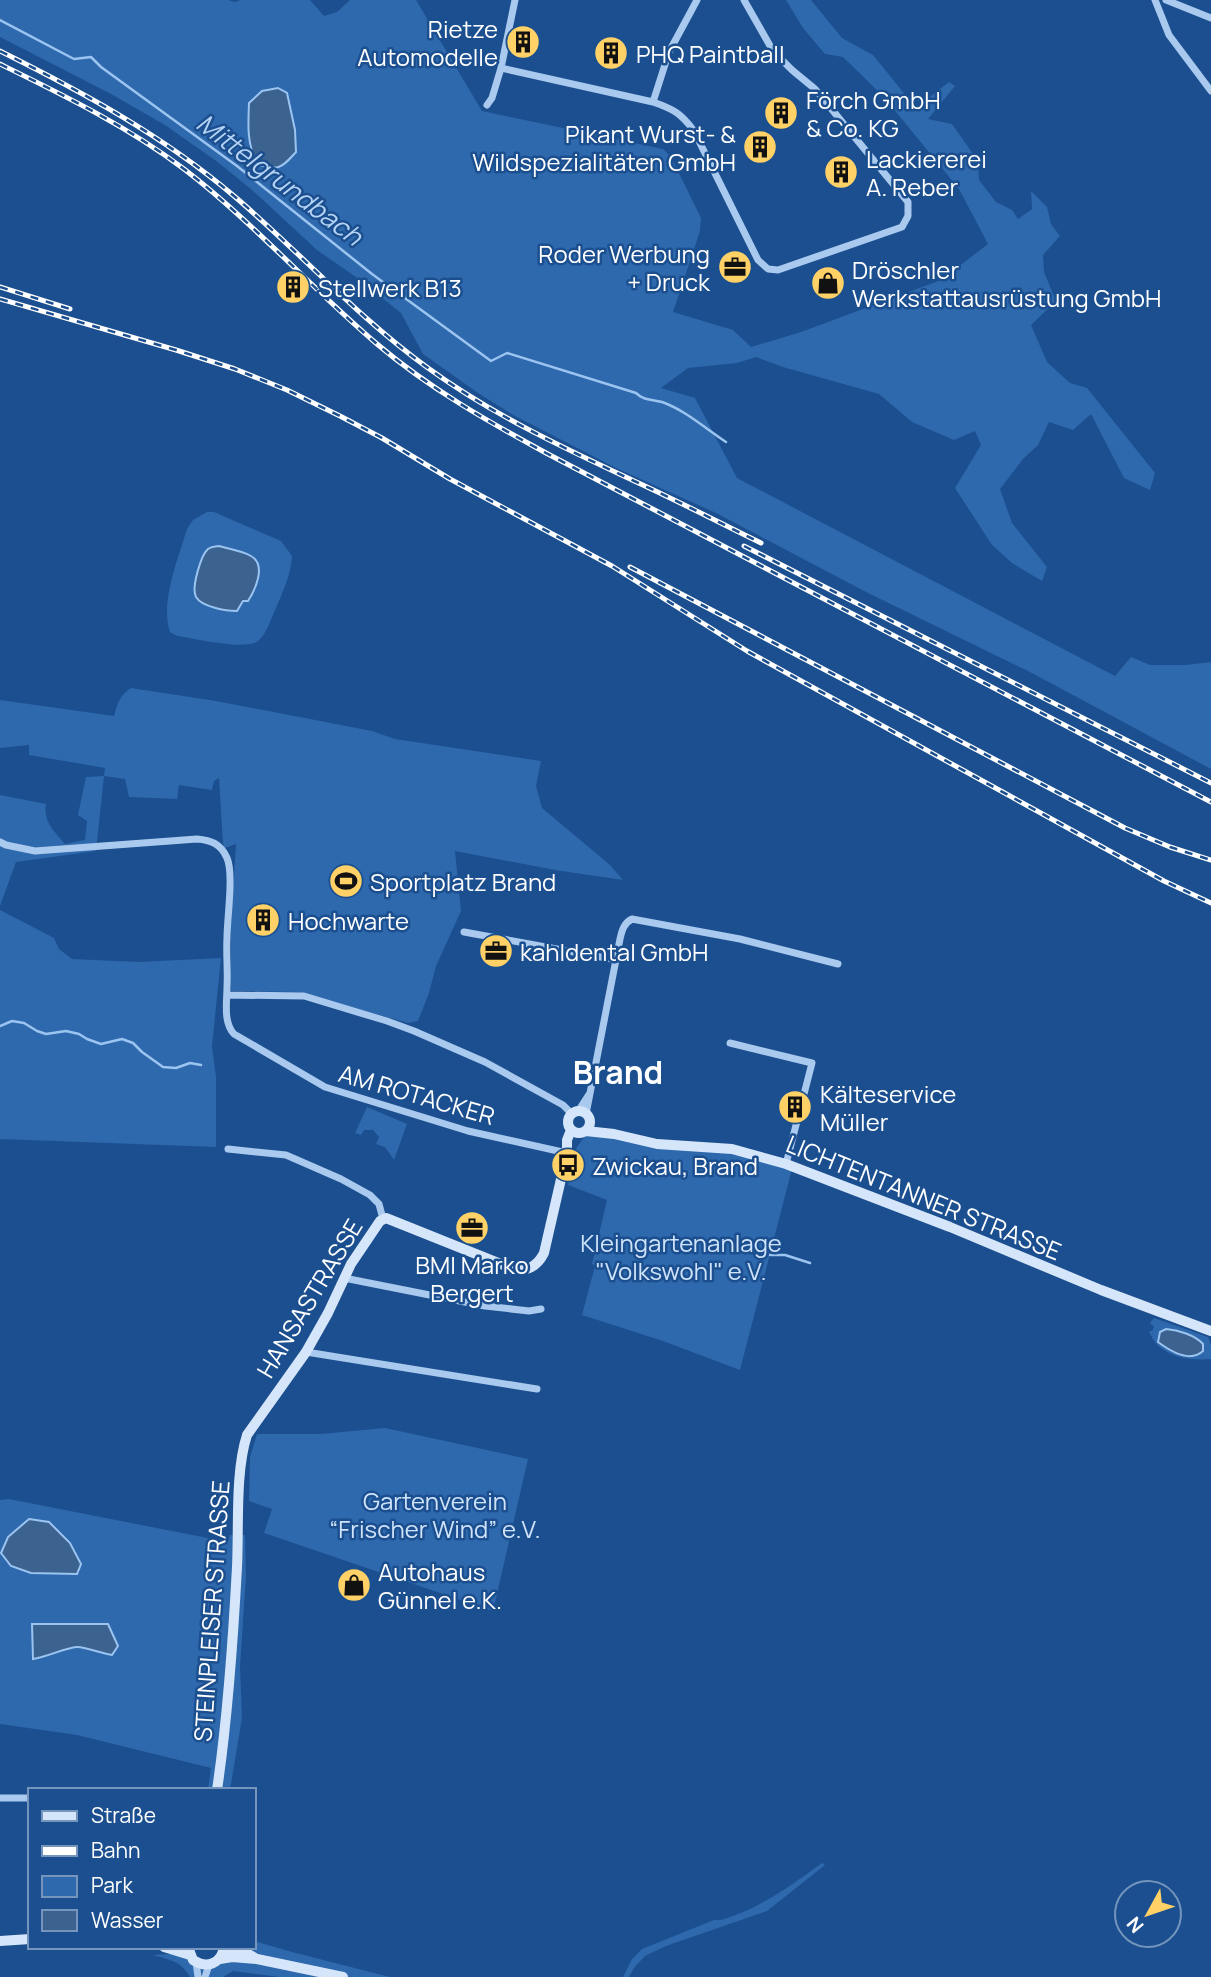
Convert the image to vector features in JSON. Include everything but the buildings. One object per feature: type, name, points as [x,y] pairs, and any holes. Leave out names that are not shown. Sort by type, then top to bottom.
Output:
[{"type":"street","points":[[487,106],[501,68],[514,0]]},
{"type":"street","points":[[653,102],[669,52],[697,0]]},
{"type":"street","points":[[501,68],[653,102],[675,110],[694,131],[758,260],[768,269],[778,270],[902,227],[908,216],[908,202],[815,89],[773,51],[744,0]]},
{"type":"street","points":[[1155,0],[1169,35],[1211,91]]},
{"type":"street","points":[[1166,0],[1211,18]]},
{"type":"street","points":[[0,842],[35,851],[210,840],[226,855],[230,867],[227,995],[304,996],[387,1021],[485,1062],[564,1105],[580,1122]]},
{"type":"street","points":[[228,1149],[286,1155],[370,1195],[379,1204],[383,1219],[506,1267],[528,1269],[538,1262],[544,1253],[567,1153],[590,1092],[622,931],[627,922],[632,919],[740,939],[838,964]]},
{"type":"street","points":[[464,932],[617,960]]},
{"type":"street","name":"AM ROTACKER","points":[[227,995],[226,1013],[234,1034],[325,1087],[468,1131],[567,1153]]},
{"type":"street","points":[[730,1043],[812,1063],[786,1164]]},
{"type":"street","name":"LICHTENTANNER STRASSE","points":[[580,1122],[614,1134],[657,1143],[732,1149],[786,1164],[950,1227],[1135,1304],[1211,1331]]},
{"type":"street","name":"HANSASTRASSE","points":[[247,1434],[306,1352],[344,1278],[370,1234],[383,1219]]},
{"type":"street","points":[[344,1278],[485,1306],[529,1311],[541,1309]]},
{"type":"street","points":[[306,1352],[537,1389]]},
{"type":"street","name":"STEINPLEISER STRASSE","points":[[217,1788],[227,1712],[234,1625],[240,1481],[247,1434]]},
{"type":"street","points":[[0,1798],[28,1798]]},
{"type":"street","points":[[0,1941],[28,1939]]},
{"type":"street","points":[[171,1949],[191,1955],[202,1965],[232,1957],[257,1959],[343,1977]]},
{"type":"street","points":[[205,1977],[224,1949]]},
{"type":"street","points":[[234,1949],[257,1959]]},
{"type":"street","points":[[191,1955],[198,1977]]},
{"type":"green space","points":[[0,0],[310,0],[324,16],[337,12],[350,0],[416,0],[482,111],[663,149],[671,157],[701,218],[700,231],[673,312],[733,330],[751,347],[801,332],[941,280],[988,244],[959,189],[883,96],[843,57],[825,54],[803,28],[786,0],[811,0],[842,38],[873,55],[916,108],[949,82],[955,86],[928,119],[952,124],[978,161],[979,180],[996,202],[1012,210],[1018,219],[1032,209],[1031,191],[1047,207],[1051,224],[1060,236],[1043,255],[1044,272],[1056,301],[1031,325],[1047,362],[1070,383],[1087,388],[1155,473],[1150,490],[1124,478],[1091,414],[1073,430],[1049,422],[1038,445],[1023,459],[1000,489],[1012,523],[1047,567],[1042,581],[1012,563],[992,545],[955,488],[981,445],[975,431],[954,440],[912,422],[879,394],[756,357],[737,363],[688,368],[661,388],[695,398],[737,478],[1115,676],[1131,657],[1150,665],[1211,662],[1211,769],[1030,672],[866,592],[716,513],[616,468],[515,416],[423,354],[401,313],[317,250],[219,163],[165,125],[0,37]],"holes":[[[287,93],[291,117],[256,164],[249,146],[250,103]]]},
{"type":"green space","points":[[207,512],[214,512],[281,541],[292,556],[284,589],[266,630],[258,641],[243,645],[231,644],[177,636],[170,632],[167,607],[171,580],[187,529],[193,520]],"holes":[[[211,547],[240,551],[257,562],[257,579],[243,601]]]},
{"type":"green space","points":[[131,688],[216,701],[372,731],[395,739],[541,761],[536,786],[542,808],[610,865],[623,880],[455,851],[461,911],[436,966],[418,1021],[408,1023],[298,992],[231,991],[231,924],[236,844],[225,848],[223,844],[219,778],[214,781],[212,790],[179,785],[177,799],[129,797],[125,779],[104,776],[105,768],[29,755],[29,745],[0,748],[0,700],[114,716],[120,700]]},
{"type":"green space","points":[[104,776],[96,851],[16,862],[0,906],[0,795],[46,804],[48,821],[65,844],[85,840],[87,821],[78,815],[86,777]]},
{"type":"green space","points":[[0,910],[54,938],[59,949],[72,959],[139,962],[221,958],[212,1046],[216,1077],[216,1147],[0,1139]]},
{"type":"green space","points":[[367,1107],[407,1124],[394,1160],[385,1147],[376,1144],[379,1137],[373,1130],[364,1130],[361,1135],[355,1133]]},
{"type":"green space","name":"Kleingartenanlage \"Volkswohl\" e.V.","points":[[588,1134],[731,1150],[792,1169],[740,1370],[582,1315],[595,1266],[592,1264],[607,1200],[568,1185],[575,1151]]},
{"type":"green space","points":[[1154,1318],[1208,1337],[1211,1359],[1183,1358],[1159,1346],[1149,1331],[1154,1327],[1150,1323]]},
{"type":"green space","name":"Gartenverein “Frischer Wind” e.V.","points":[[385,1428],[528,1459],[493,1611],[264,1533],[272,1509],[249,1501],[250,1457],[257,1434],[321,1434]]},
{"type":"green space","points":[[9,1499],[228,1542],[230,1535],[245,1535],[246,1576],[240,1667],[242,1718],[230,1788],[208,1788],[211,1768],[77,1735],[0,1724],[0,1500]]},
{"type":"green space","points":[[822,1863],[825,1865],[767,1911],[666,1946],[645,1956],[629,1977],[623,1977],[632,1959],[642,1949],[752,1908]]},
{"type":"green space","points":[[256,1942],[390,1977],[280,1977],[233,1971],[223,1977],[190,1977],[179,1964],[153,1955],[170,1954],[171,1949],[184,1949],[193,1966],[232,1949],[256,1949]]},
{"type":"water","points":[[278,88],[287,93],[295,130],[296,152],[275,168],[256,164],[249,134],[249,103],[262,91]]},
{"type":"water","points":[[219,546],[251,556],[258,565],[254,591],[237,611],[209,606],[196,597],[196,579],[202,558],[208,549]]},
{"type":"water","points":[[1166,1329],[1196,1338],[1203,1344],[1203,1351],[1186,1356],[1168,1349],[1158,1342],[1160,1332]]},
{"type":"water","points":[[29,1519],[49,1522],[70,1543],[81,1564],[77,1574],[31,1573],[11,1566],[1,1553],[8,1537]]},
{"type":"water","points":[[32,1624],[108,1624],[118,1646],[112,1655],[78,1647],[33,1659]]},
{"type":"waterway","name":"Mittelgrundbach","points":[[0,20],[74,59],[91,57],[237,166],[372,274],[491,361],[507,353],[636,393],[645,399],[662,402],[679,410],[726,442]]},
{"type":"waterway","points":[[0,1026],[12,1021],[24,1023],[46,1034],[66,1031],[101,1044],[122,1039],[133,1043],[163,1067],[176,1068],[190,1063],[201,1065]]},
{"type":"waterway","points":[[770,1255],[785,1255],[810,1263]]},
{"type":"railway","points":[[0,51],[122,116],[207,174],[258,217],[377,327],[452,385],[553,442],[761,543]]},
{"type":"railway","points":[[0,64],[117,125],[184,169],[234,211],[377,344],[459,403],[546,453],[1211,802]]},
{"type":"railway","points":[[0,287],[70,309]]},
{"type":"railway","points":[[0,299],[235,369],[340,416],[612,566],[747,651],[1164,881],[1211,903]]},
{"type":"railway","points":[[744,546],[1211,783]]},
{"type":"railway","points":[[630,567],[1125,828],[1170,847],[1211,860]]},
{"type":"place","name":"Rietze Automodelle","points":[[523,42]]},
{"type":"place","name":"PHQ Paintball","points":[[611,53]]},
{"type":"place","name":"Förch GmbH & Co. KG","points":[[781,113]]},
{"type":"place","name":"Pikant Wurst- & Wildspezialitäten GmbH","points":[[760,147]]},
{"type":"place","name":"Lackiererei A. Reber","points":[[841,172]]},
{"type":"place","name":"Roder Werbung + Druck","points":[[735,267]]},
{"type":"place","name":"Dröschler Werkstattausrüstung GmbH","points":[[828,283]]},
{"type":"place","name":"Stellwerk B13","points":[[293,287]]},
{"type":"place","name":"Sportplatz Brand","points":[[346,881]]},
{"type":"place","name":"Hochwarte","points":[[263,920]]},
{"type":"place","name":"kahldental GmbH","points":[[496,951]]},
{"type":"place","name":"Kälteservice Müller","points":[[795,1107]]},
{"type":"place","name":"Zwickau, Brand","points":[[568,1165]]},
{"type":"place","name":"BMI Marko Bergert","points":[[472,1228]]},
{"type":"place","name":"Autohaus Günnel e.K.","points":[[354,1585]]},
{"type":"district","name":"Brand","points":[[618,1072]]}]
